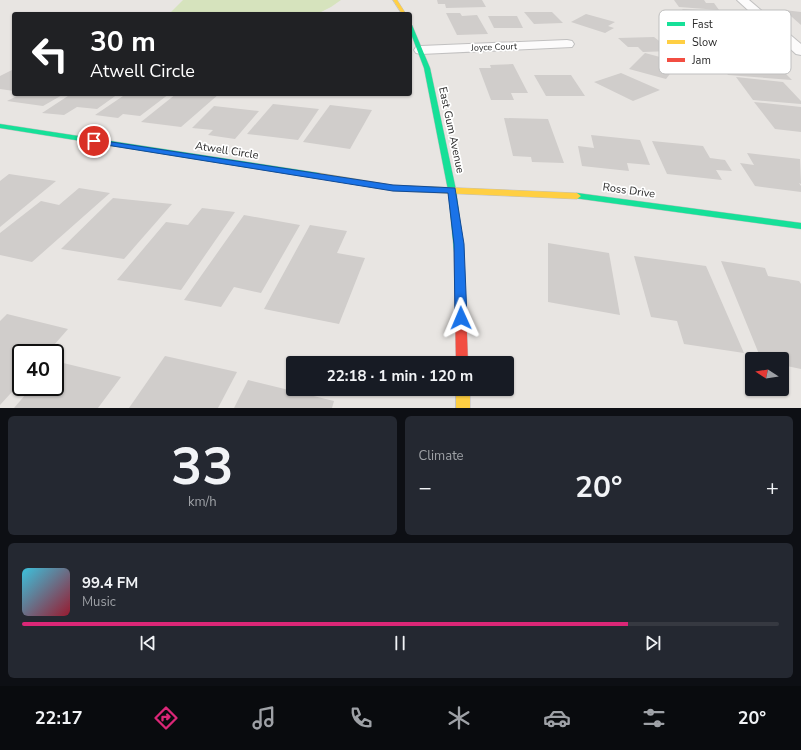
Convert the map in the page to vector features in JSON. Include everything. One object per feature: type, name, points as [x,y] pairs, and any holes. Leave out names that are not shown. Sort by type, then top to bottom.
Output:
[{"type":"street","points":[[395,0],[403,12]]},
{"type":"street","points":[[742,0],[754,10]]},
{"type":"street","name":"East Gum Avenue","points":[[412,30],[421,50],[428,75],[452,190],[459,244],[462,356]]},
{"type":"street","points":[[791,39],[801,40]]},
{"type":"street","points":[[791,42],[801,51]]},
{"type":"street","name":"Joyce Court","points":[[421,50],[567,44]]},
{"type":"street","name":"Atwell Circle","points":[[0,126],[393,188],[452,190]]},
{"type":"street","name":"Ross Drive","points":[[452,190],[586,196],[801,226]]},
{"type":"street","points":[[462,396],[463,408]]},
{"type":"green space","points":[[183,0],[341,0],[321,12],[171,12]]},
{"type":"building","points":[[437,0],[482,0],[486,7],[446,8],[445,4],[438,4]]},
{"type":"building","points":[[674,0],[704,0],[706,3],[714,3],[719,10],[679,7]]},
{"type":"building","points":[[791,11],[801,12],[801,25],[791,16]]},
{"type":"building","points":[[524,12],[552,12],[563,23],[534,24]]},
{"type":"building","points":[[446,13],[460,13],[462,16],[477,15],[488,34],[457,35]]},
{"type":"building","points":[[586,14],[615,22],[608,26],[614,28],[605,33],[571,22]]},
{"type":"building","points":[[488,16],[517,16],[523,28],[494,28]]},
{"type":"building","points":[[654,37],[659,41],[659,51],[643,52],[638,47],[628,47],[618,38]]},
{"type":"building","points":[[645,53],[659,57],[659,74],[670,74],[666,79],[629,69]]},
{"type":"building","points":[[513,64],[528,93],[511,93],[514,100],[491,100],[479,68],[491,68],[490,65]]},
{"type":"building","points":[[12,70],[12,91],[0,89],[0,76]]},
{"type":"building","points":[[621,73],[660,90],[633,101],[594,82]]},
{"type":"building","points":[[727,74],[786,74],[792,80]]},
{"type":"building","points":[[534,75],[571,75],[585,96],[546,96]]},
{"type":"building","points":[[736,77],[783,82],[801,101],[801,104],[753,100]]},
{"type":"building","points":[[17,96],[60,96],[43,106],[7,101]]},
{"type":"building","points":[[68,96],[115,96],[97,109],[77,107],[64,115],[42,113]]},
{"type":"building","points":[[123,96],[166,96],[140,116],[123,114],[118,118],[95,115]]},
{"type":"building","points":[[174,96],[217,96],[181,127],[141,122]]},
{"type":"building","points":[[754,102],[801,107],[801,132],[775,129]]},
{"type":"building","points":[[273,104],[319,109],[298,140],[247,134]]},
{"type":"building","points":[[330,105],[372,110],[350,149],[303,142]]},
{"type":"building","points":[[214,106],[259,111],[235,139],[208,135],[213,130],[192,128]]},
{"type":"building","points":[[504,118],[548,119],[564,163],[532,162],[531,157],[513,156]]},
{"type":"building","points":[[591,135],[640,140],[650,165],[627,163],[629,171],[582,166],[578,146],[594,148]]},
{"type":"building","points":[[652,141],[703,146],[710,158],[725,160],[732,171],[716,170],[722,180],[667,174]]},
{"type":"building","points":[[747,153],[800,159],[801,184],[799,183],[801,186],[801,192],[755,186],[740,163],[754,165]]},
{"type":"building","points":[[9,174],[56,181],[0,227],[0,181]]},
{"type":"building","points":[[79,188],[110,193],[32,262],[0,255],[0,233],[41,201],[59,205]]},
{"type":"building","points":[[113,198],[172,204],[124,259],[61,249]]},
{"type":"building","points":[[202,208],[235,212],[181,290],[117,280],[166,222],[188,225]]},
{"type":"building","points":[[244,215],[300,225],[261,293],[234,287],[221,307],[184,300]]},
{"type":"building","points":[[310,225],[347,231],[337,253],[365,258],[339,324],[264,309]]},
{"type":"building","points":[[548,243],[609,253],[620,315],[548,302]]},
{"type":"building","points":[[634,256],[706,266],[744,353],[684,344],[677,321],[651,317]]},
{"type":"building","points":[[721,261],[765,268],[768,276],[799,281],[801,284],[801,369],[789,366],[789,352],[758,352]]},
{"type":"building","points":[[7,314],[68,329],[55,344],[12,344],[12,392],[0,405],[0,321]]},
{"type":"building","points":[[165,356],[237,372],[218,408],[129,408]]},
{"type":"building","points":[[64,363],[121,377],[98,408],[14,408],[24,396],[64,396]]},
{"type":"building","points":[[248,380],[286,389],[286,396],[314,396],[334,401],[332,408],[234,408]]},
{"type":"traffic: fast","points":[[412,30],[427,68],[452,190],[459,251]]},
{"type":"traffic: fast","points":[[0,126],[319,176]]},
{"type":"traffic: fast","points":[[577,196],[801,226]]},
{"type":"traffic: slow","points":[[395,0],[403,12]]},
{"type":"traffic: slow","points":[[319,176],[393,188],[577,196]]},
{"type":"traffic: slow","points":[[463,396],[463,408]]},
{"type":"traffic: jam","points":[[459,251],[462,356]]},
{"type":"route","points":[[94,141],[393,188],[452,190],[459,244],[461,318]]}]
